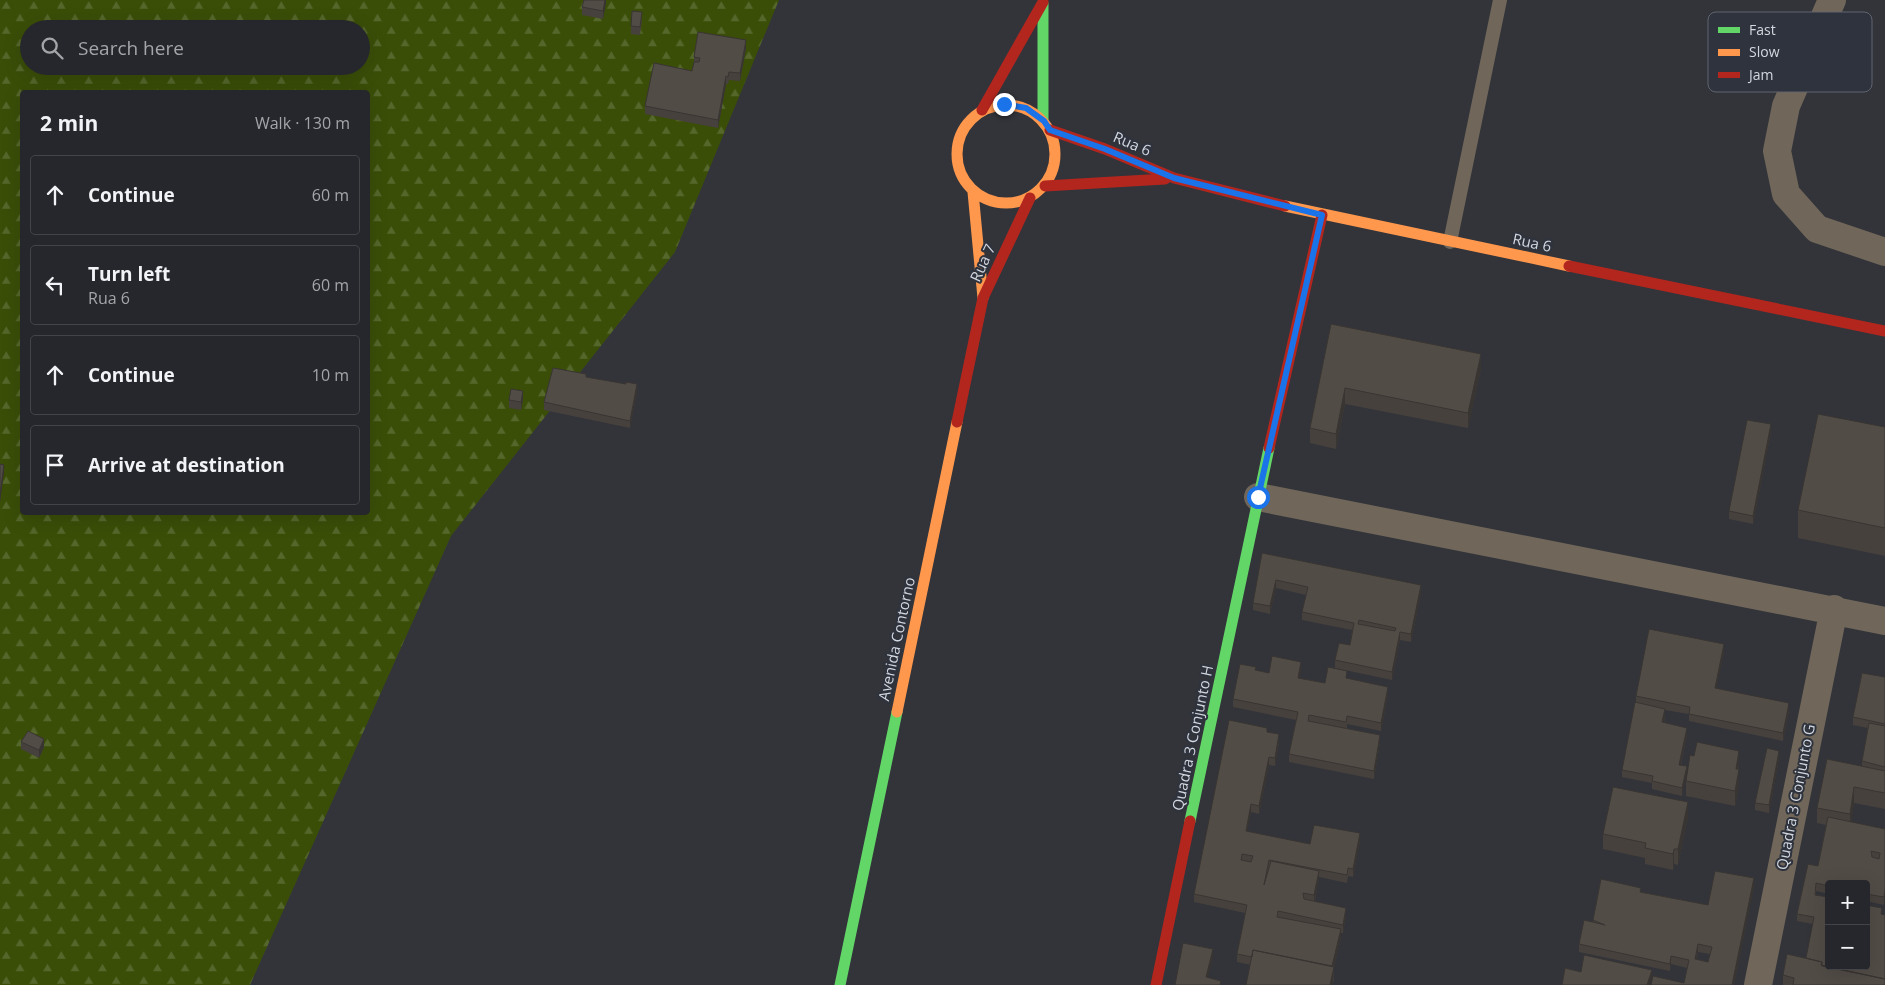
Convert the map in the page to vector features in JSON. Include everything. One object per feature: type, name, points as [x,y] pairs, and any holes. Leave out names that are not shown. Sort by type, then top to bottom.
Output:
[{"type":"street","points":[[1827,12],[1832,0]]},
{"type":"street","points":[[1043,1],[1047,126],[1056,149],[1054,169],[1044,186],[1030,198],[1010,204],[990,202],[973,192],[959,172],[956,149],[964,126],[982,110],[1043,1]]},
{"type":"street","points":[[1792,92],[1786,106],[1777,151],[1786,194],[1817,229],[1885,252]]},
{"type":"street","points":[[982,110],[1004,104],[1026,108],[1047,126]]},
{"type":"street","name":"Rua 6","points":[[1047,126],[1174,178],[1322,215],[1885,330]]},
{"type":"street","name":"Rua 6","points":[[1044,186],[1174,178]]},
{"type":"street","name":"Rua 7","points":[[973,192],[983,298]]},
{"type":"street","name":"Rua 7","points":[[983,298],[1030,198]]},
{"type":"street","name":"Quadra 3 Conjunto H","points":[[1156,985],[1258,497],[1322,215]]},
{"type":"street","name":"Avenida Contorno","points":[[840,985],[983,298]]},
{"type":"street","points":[[1258,497],[1885,620]]},
{"type":"street","name":"Quadra 3 Conjunto G","points":[[1758,985],[1834,609]]},
{"type":"lane","points":[[1450,242],[1500,0]]},
{"type":"green space","points":[[0,0],[779,0],[675,252],[451,536],[250,985],[0,985]]},
{"type":"building","points":[[584,0],[605,0],[603,11],[582,7]]},
{"type":"building","points":[[632,11],[642,12],[640,27],[631,26]]},
{"type":"building","points":[[698,32],[746,40],[740,73],[729,72],[728,77],[726,76],[718,120],[645,106],[654,63],[692,71],[694,62],[699,62],[700,58],[694,57]]},
{"type":"building","points":[[1331,324],[1481,354],[1468,413],[1345,388],[1336,434],[1310,428]]},
{"type":"building","points":[[553,368],[586,374],[586,377],[637,384],[630,421],[544,402]]},
{"type":"building","points":[[511,389],[523,391],[521,402],[509,400]]},
{"type":"building","points":[[1818,414],[1885,427],[1885,528],[1798,510]]},
{"type":"building","points":[[1747,420],[1771,424],[1753,516],[1729,511]]},
{"type":"building","points":[[0,464],[4,465],[0,495]]},
{"type":"building","points":[[1262,553],[1421,585],[1411,634],[1400,632],[1392,672],[1335,660],[1339,643],[1350,645],[1354,623],[1302,612],[1308,587],[1276,580],[1270,606],[1253,603]],"holes":[[[1359,620],[1396,628],[1395,631],[1358,624]]]},
{"type":"building","points":[[1649,629],[1724,644],[1715,688],[1789,703],[1783,733],[1689,714],[1690,707],[1636,696]]},
{"type":"building","points":[[1272,656],[1301,662],[1298,678],[1325,683],[1328,667],[1347,671],[1346,678],[1388,687],[1381,723],[1347,716],[1346,722],[1309,715],[1308,721],[1380,735],[1374,771],[1289,754],[1298,712],[1233,699],[1240,664],[1256,667],[1255,670],[1269,673]]},
{"type":"building","points":[[1862,673],[1885,677],[1885,724],[1853,717]]},
{"type":"building","points":[[1635,702],[1665,709],[1662,722],[1687,728],[1679,765],[1687,766],[1682,788],[1652,781],[1653,776],[1622,770]]},
{"type":"building","points":[[1229,720],[1267,728],[1267,732],[1279,734],[1275,758],[1269,757],[1259,806],[1251,804],[1246,831],[1310,844],[1314,825],[1360,833],[1353,869],[1348,868],[1347,875],[1269,860],[1264,885],[1271,861],[1319,871],[1314,895],[1303,893],[1304,899],[1346,908],[1343,925],[1278,911],[1277,917],[1341,929],[1332,966],[1253,950],[1252,957],[1237,954],[1247,905],[1194,894]],"holes":[[[1242,854],[1253,856],[1251,862],[1241,860]]]},
{"type":"building","points":[[1869,723],[1885,726],[1885,767],[1862,761]]},
{"type":"building","points":[[28,731],[44,739],[39,750],[21,742]]},
{"type":"building","points":[[1697,742],[1739,751],[1736,769],[1739,769],[1735,791],[1686,781],[1690,755],[1694,756]]},
{"type":"building","points":[[1767,748],[1779,751],[1769,805],[1755,803]]},
{"type":"building","points":[[1827,759],[1885,771],[1885,793],[1854,787],[1850,814],[1817,808]]},
{"type":"building","points":[[1613,787],[1688,802],[1678,849],[1674,849],[1673,854],[1645,848],[1646,843],[1603,834]]},
{"type":"building","points":[[1828,817],[1885,829],[1884,897],[1870,895],[1870,880],[1825,880],[1825,885],[1816,883],[1815,895],[1825,896],[1825,967],[1822,966],[1822,962],[1806,958],[1814,917],[1797,914],[1808,864],[1818,866]],"holes":[[[1871,851],[1880,853],[1879,859],[1872,857]]]},
{"type":"building","points":[[1715,871],[1754,878],[1732,985],[1651,985],[1653,976],[1684,983],[1689,960],[1671,956],[1670,964],[1579,944],[1584,920],[1605,925],[1593,920],[1601,879],[1641,888],[1640,892],[1708,905]],"holes":[[[1698,944],[1712,947],[1708,962],[1695,959]]]},
{"type":"building","points":[[1870,906],[1882,908],[1881,914],[1885,915],[1885,979],[1841,970],[1870,970]]},
{"type":"building","points":[[1183,943],[1213,949],[1206,977],[1221,981],[1220,985],[1175,985]]},
{"type":"building","points":[[1253,950],[1334,967],[1330,985],[1246,985]]},
{"type":"building","points":[[1787,954],[1822,962],[1821,965],[1825,966],[1825,970],[1844,970],[1885,979],[1885,985],[1793,985],[1794,978],[1783,975]]},
{"type":"building","points":[[1584,955],[1652,970],[1647,985],[1562,985],[1565,968],[1581,972]]},
{"type":"traffic: fast","points":[[1043,4],[1043,121]]},
{"type":"traffic: fast","points":[[1190,821],[1269,448]]},
{"type":"traffic: fast","points":[[840,985],[897,712]]},
{"type":"traffic: slow","points":[[996,105],[1016,105],[1025,108],[1041,119],[1052,135],[1055,144],[1055,154],[1055,164],[1052,173],[1041,189],[1025,200],[1016,203],[996,203],[979,195],[965,181],[957,164],[957,144],[965,127],[979,113],[996,105]]},
{"type":"traffic: slow","points":[[973,192],[983,298]]},
{"type":"traffic: slow","points":[[1285,206],[1569,266]]},
{"type":"traffic: slow","points":[[897,712],[957,422]]},
{"type":"traffic: jam","points":[[982,110],[1043,2]]},
{"type":"traffic: jam","points":[[1050,130],[1105,149],[1174,178],[1285,206]]},
{"type":"traffic: jam","points":[[1045,186],[1165,179]]},
{"type":"traffic: jam","points":[[957,422],[983,298],[1030,198]]},
{"type":"traffic: jam","points":[[1269,448],[1322,215]]},
{"type":"traffic: jam","points":[[1569,266],[1885,331]]},
{"type":"traffic: jam","points":[[1156,985],[1190,821]]},
{"type":"route","points":[[1004,104],[1026,108],[1044,121],[1050,130],[1105,149],[1174,178],[1322,215],[1258,497]]}]
